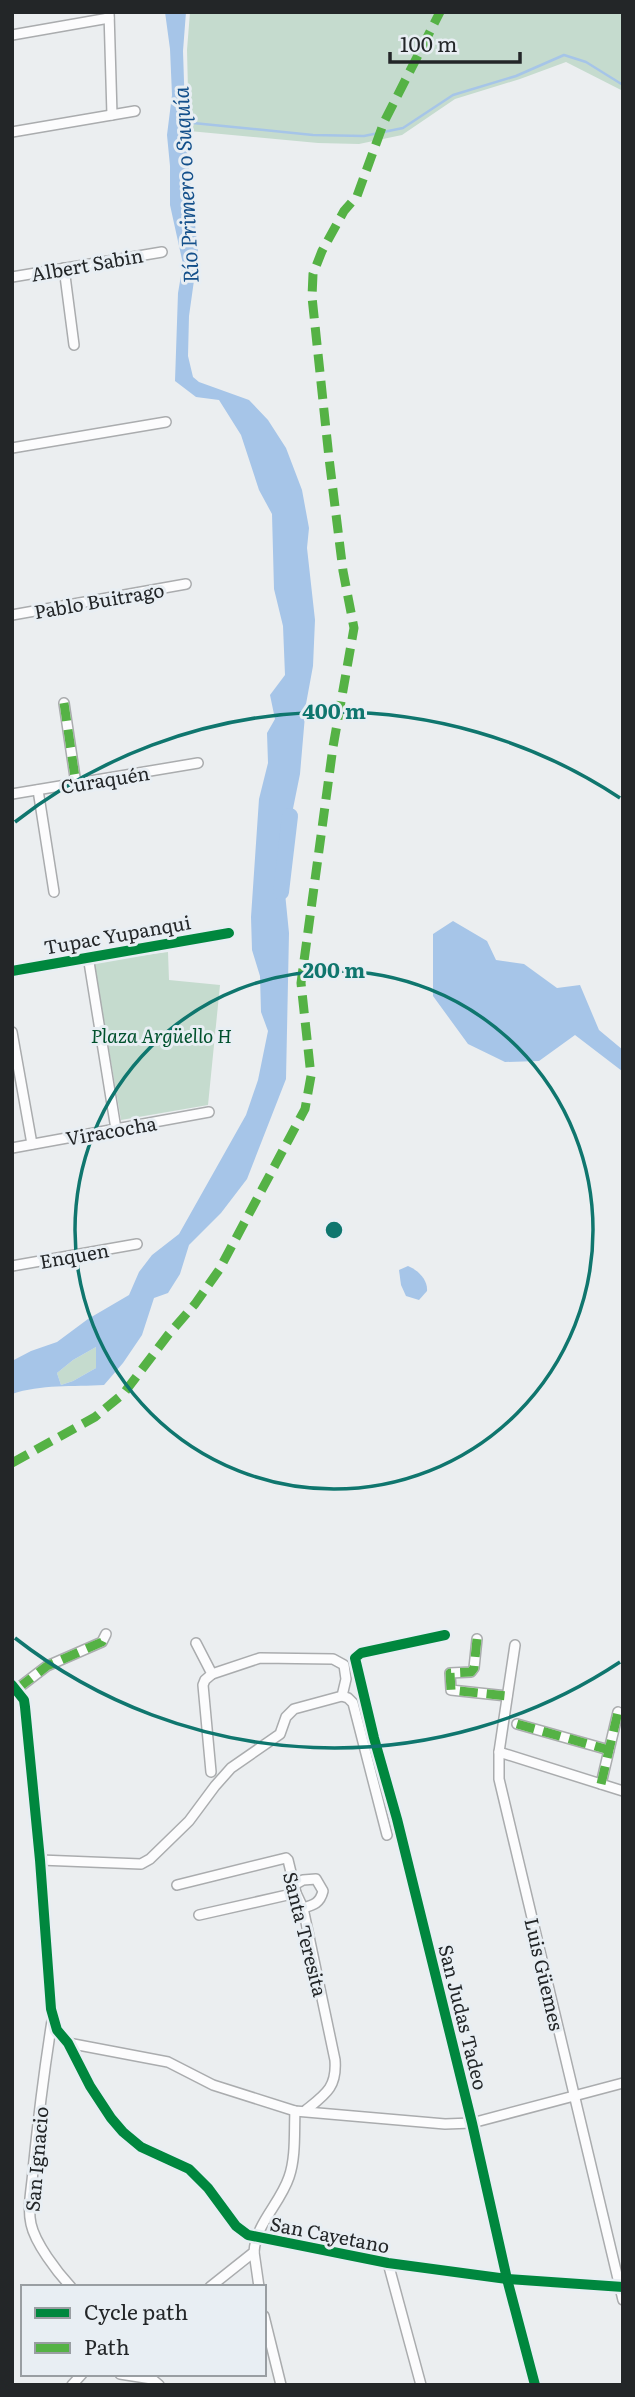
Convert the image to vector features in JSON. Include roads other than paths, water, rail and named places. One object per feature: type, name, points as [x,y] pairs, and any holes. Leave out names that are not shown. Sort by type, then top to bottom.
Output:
[{"type":"street","points":[[12,35],[109,15],[112,115]]},
{"type":"street","points":[[12,131],[135,111]]},
{"type":"street","name":"Albert Sabin","points":[[12,277],[162,252]]},
{"type":"street","points":[[64,268],[74,345]]},
{"type":"street","points":[[12,448],[166,422]]},
{"type":"street","name":"Pablo Buitrago","points":[[12,615],[186,584]]},
{"type":"street","points":[[64,703],[76,784]]},
{"type":"street","name":"Curaquén","points":[[12,794],[198,763]]},
{"type":"street","points":[[38,790],[54,892]]},
{"type":"street","name":"Tupac Yupanqui","points":[[12,971],[229,933]]},
{"type":"street","points":[[88,956],[116,1129]]},
{"type":"street","points":[[12,1032],[32,1144]]},
{"type":"street","name":"Viracocha","points":[[12,1148],[209,1112]]},
{"type":"street","name":"Enquen","points":[[12,1266],[137,1244]]},
{"type":"street","points":[[14,1687],[47,1666],[102,1642],[106,1634]]},
{"type":"street","name":"San Judas Tadeo","points":[[445,1635],[362,1653],[355,1658],[401,1832],[507,2279],[535,2385]]},
{"type":"street","points":[[477,1639],[474,1668],[471,1672],[450,1673],[451,1690],[507,1696]]},
{"type":"street","points":[[196,1643],[212,1674]]},
{"type":"street","name":"Luis Güemes","points":[[515,1646],[499,1752],[499,1779],[623,2300]]},
{"type":"street","points":[[211,1772],[203,1685],[212,1674],[260,1658],[333,1659],[341,1662],[345,1669],[342,1696]]},
{"type":"street","name":"San Cayetano","points":[[14,1687],[25,1707],[52,2019],[90,2086],[123,2132],[141,2147],[189,2169],[208,2188],[236,2227],[247,2235],[388,2263],[507,2279],[621,2287]]},
{"type":"street","points":[[40,1860],[141,1864],[150,1859],[190,1821],[231,1768],[280,1734],[289,1712],[342,1696],[353,1703],[387,1835]]},
{"type":"street","points":[[601,1784],[618,1712]]},
{"type":"street","points":[[517,1724],[609,1750]]},
{"type":"street","points":[[499,1752],[623,1791]]},
{"type":"street","name":"Santa Teresita","points":[[177,1885],[286,1858],[303,1908],[336,2073],[330,2088],[306,2110]]},
{"type":"street","points":[[199,1915],[295,1889],[303,1880],[316,1879],[323,1891],[321,1900],[303,1908]]},
{"type":"street","name":"San Ignacio","points":[[52,2019],[38,2115],[30,2214],[37,2239],[69,2285]]},
{"type":"street","points":[[68,2043],[169,2062],[213,2085],[295,2111],[445,2124],[472,2123],[623,2083]]},
{"type":"street","points":[[258,2285],[255,2237],[289,2178],[294,2152],[295,2111]]},
{"type":"street","points":[[213,2285],[254,2252]]},
{"type":"street","points":[[388,2263],[421,2385]]},
{"type":"street","points":[[266,2324],[281,2385]]},
{"type":"street","points":[[133,2376],[152,2379],[159,2385]]},
{"type":"water","points":[[165,12],[186,12],[183,51],[186,142],[198,252],[189,316],[188,356],[193,377],[199,382],[249,400],[268,420],[286,448],[302,490],[309,528],[307,548],[315,620],[313,666],[306,704],[300,774],[282,863],[289,933],[286,1079],[247,1179],[221,1213],[189,1245],[180,1274],[168,1293],[154,1298],[142,1335],[104,1385],[46,1387],[12,1394],[12,1361],[57,1342],[88,1319],[129,1295],[139,1272],[152,1255],[179,1234],[246,1115],[258,1080],[268,1031],[261,1012],[260,976],[252,950],[251,917],[259,799],[268,763],[267,733],[275,719],[270,695],[285,675],[283,626],[274,589],[272,514],[259,490],[241,435],[219,400],[196,397],[175,381],[178,293],[183,264],[170,205],[167,135],[172,95]],"holes":[[[96,1347],[96,1368],[61,1385],[57,1373]]]},
{"type":"water","points":[[453,921],[487,941],[496,960],[524,964],[557,988],[580,985],[599,1030],[623,1050],[623,1077],[622,1071],[575,1035],[539,1061],[505,1062],[468,1044],[433,996],[433,934]]},
{"type":"water","points":[[408,1266],[419,1273],[426,1283],[427,1291],[419,1300],[406,1296],[401,1285],[399,1270]]},
{"type":"waterway","points":[[183,122],[313,135],[364,136],[403,128],[453,95],[516,76],[564,55],[586,62],[623,85]]},
{"type":"waterway","name":"Río Primero o Suquía","points":[[281,892],[290,816]]},
{"type":"park label","name":"Plaza Argüello H","points":[[161,1035]]}]
